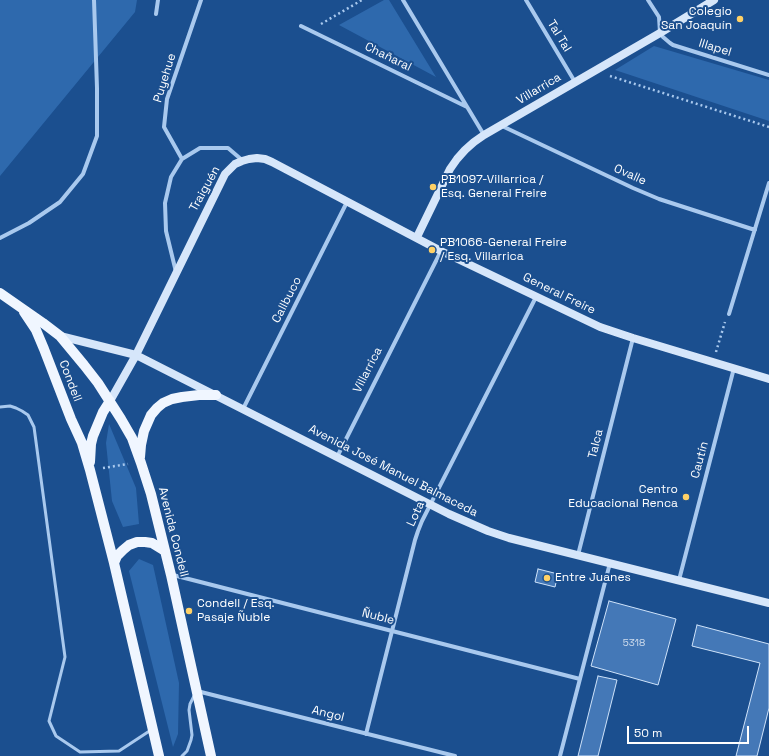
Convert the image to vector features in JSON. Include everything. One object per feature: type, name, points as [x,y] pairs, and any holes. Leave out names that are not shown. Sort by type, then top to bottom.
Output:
[{"type":"main road","name":"Avenida Condell","points":[[0,293],[60,336],[84,365],[110,401],[132,438],[151,494],[171,575],[211,756]]},
{"type":"main road","name":"Condell","points":[[19,306],[36,330],[82,443],[90,470]]},
{"type":"main road","points":[[140,458],[144,431],[156,408],[172,399],[199,395],[216,395]]},
{"type":"main road","points":[[110,401],[103,412],[93,436],[90,470],[114,564],[158,756]]},
{"type":"main road","points":[[114,564],[117,556],[123,550],[129,545],[137,542],[152,543],[165,551]]},
{"type":"street","points":[[0,238],[29,223],[60,202],[83,174],[97,136],[94,0]]},
{"type":"street","points":[[156,14],[158,0]]},
{"type":"street","name":"Puyehue","points":[[182,159],[164,127],[166,106],[167,99],[201,0]]},
{"type":"street","points":[[403,0],[484,135]]},
{"type":"street","name":"Tal Tal","points":[[526,0],[575,82]]},
{"type":"street","points":[[648,0],[659,17],[660,33]]},
{"type":"street","name":"Villarrica","points":[[417,237],[450,169],[465,150],[474,142],[714,0]]},
{"type":"street","name":"Chañaral","points":[[301,26],[467,107]]},
{"type":"street","name":"Illapel","points":[[660,33],[666,41],[673,45],[769,75]]},
{"type":"street","name":"Ovalle","points":[[501,125],[659,199],[755,230]]},
{"type":"street","name":"Traiguén","points":[[110,401],[136,355],[176,274],[224,174],[242,160],[228,148],[200,148],[182,159],[171,177],[165,203],[166,231],[176,274]]},
{"type":"street","name":"General Freire","points":[[242,160],[257,158],[272,162],[417,237],[441,251],[600,327],[769,379]]},
{"type":"street","points":[[729,314],[769,183]]},
{"type":"street","name":"Callbuco","points":[[244,409],[348,201]]},
{"type":"street","name":"Villarrica","points":[[337,457],[441,251]]},
{"type":"street","name":"Lota","points":[[366,734],[415,540],[422,521],[536,296]]},
{"type":"street","name":"Avenida José Manuel Balmaceda","points":[[60,336],[136,355],[430,505],[488,531],[509,538],[769,603]]},
{"type":"street","name":"Talca","points":[[578,555],[633,338]]},
{"type":"street","name":"Cautín","points":[[679,580],[734,368]]},
{"type":"street","points":[[560,756],[610,563]]},
{"type":"street","name":"Ñuble","points":[[171,575],[580,679]]},
{"type":"street","name":"Angol","points":[[196,691],[455,756]]},
{"type":"lane","points":[[0,408],[10,406],[22,411],[28,415],[34,427],[65,657],[49,721],[56,736],[80,752],[119,751],[152,729]]},
{"type":"lane","points":[[182,756],[191,740],[189,710],[192,698],[196,691]]},
{"type":"path","points":[[311,31],[362,0]]},
{"type":"path","points":[[594,71],[769,127]]},
{"type":"path","points":[[714,362],[725,322],[729,314]]},
{"type":"shaded area","points":[[0,0],[137,0],[135,12],[0,176]]},
{"type":"shaded area","points":[[384,0],[389,0],[436,77],[339,25]]},
{"type":"shaded area","points":[[654,46],[769,80],[769,121],[615,70]]},
{"type":"shaded area","points":[[109,424],[136,488],[139,524],[123,527],[112,501],[106,443]]},
{"type":"shaded area","points":[[139,559],[153,565],[179,683],[178,734],[173,747],[129,571]]},
{"type":"building","name":"Entre Juanes","points":[[538,569],[558,574],[555,587],[535,582]]},
{"type":"building","points":[[609,601],[676,619],[658,685],[591,666]]},
{"type":"building","points":[[697,625],[769,644],[769,708],[757,756],[736,756],[760,663],[692,646]]},
{"type":"building","points":[[598,676],[617,680],[598,756],[578,756]]},
{"type":"place","name":"Colegio San Joaquín","points":[[740,19]]},
{"type":"place","name":"PB1097-Villarrica / Esq. General Freire","points":[[433,187]]},
{"type":"place","name":"PB1066-General Freire / Esq. Villarrica","points":[[432,250]]},
{"type":"place","name":"Centro Educacional Renca","points":[[686,497]]},
{"type":"place","name":"Entre Juanes","points":[[547,578]]},
{"type":"place","name":"Condell / Esq. Pasaje Ñuble","points":[[189,611]]}]
